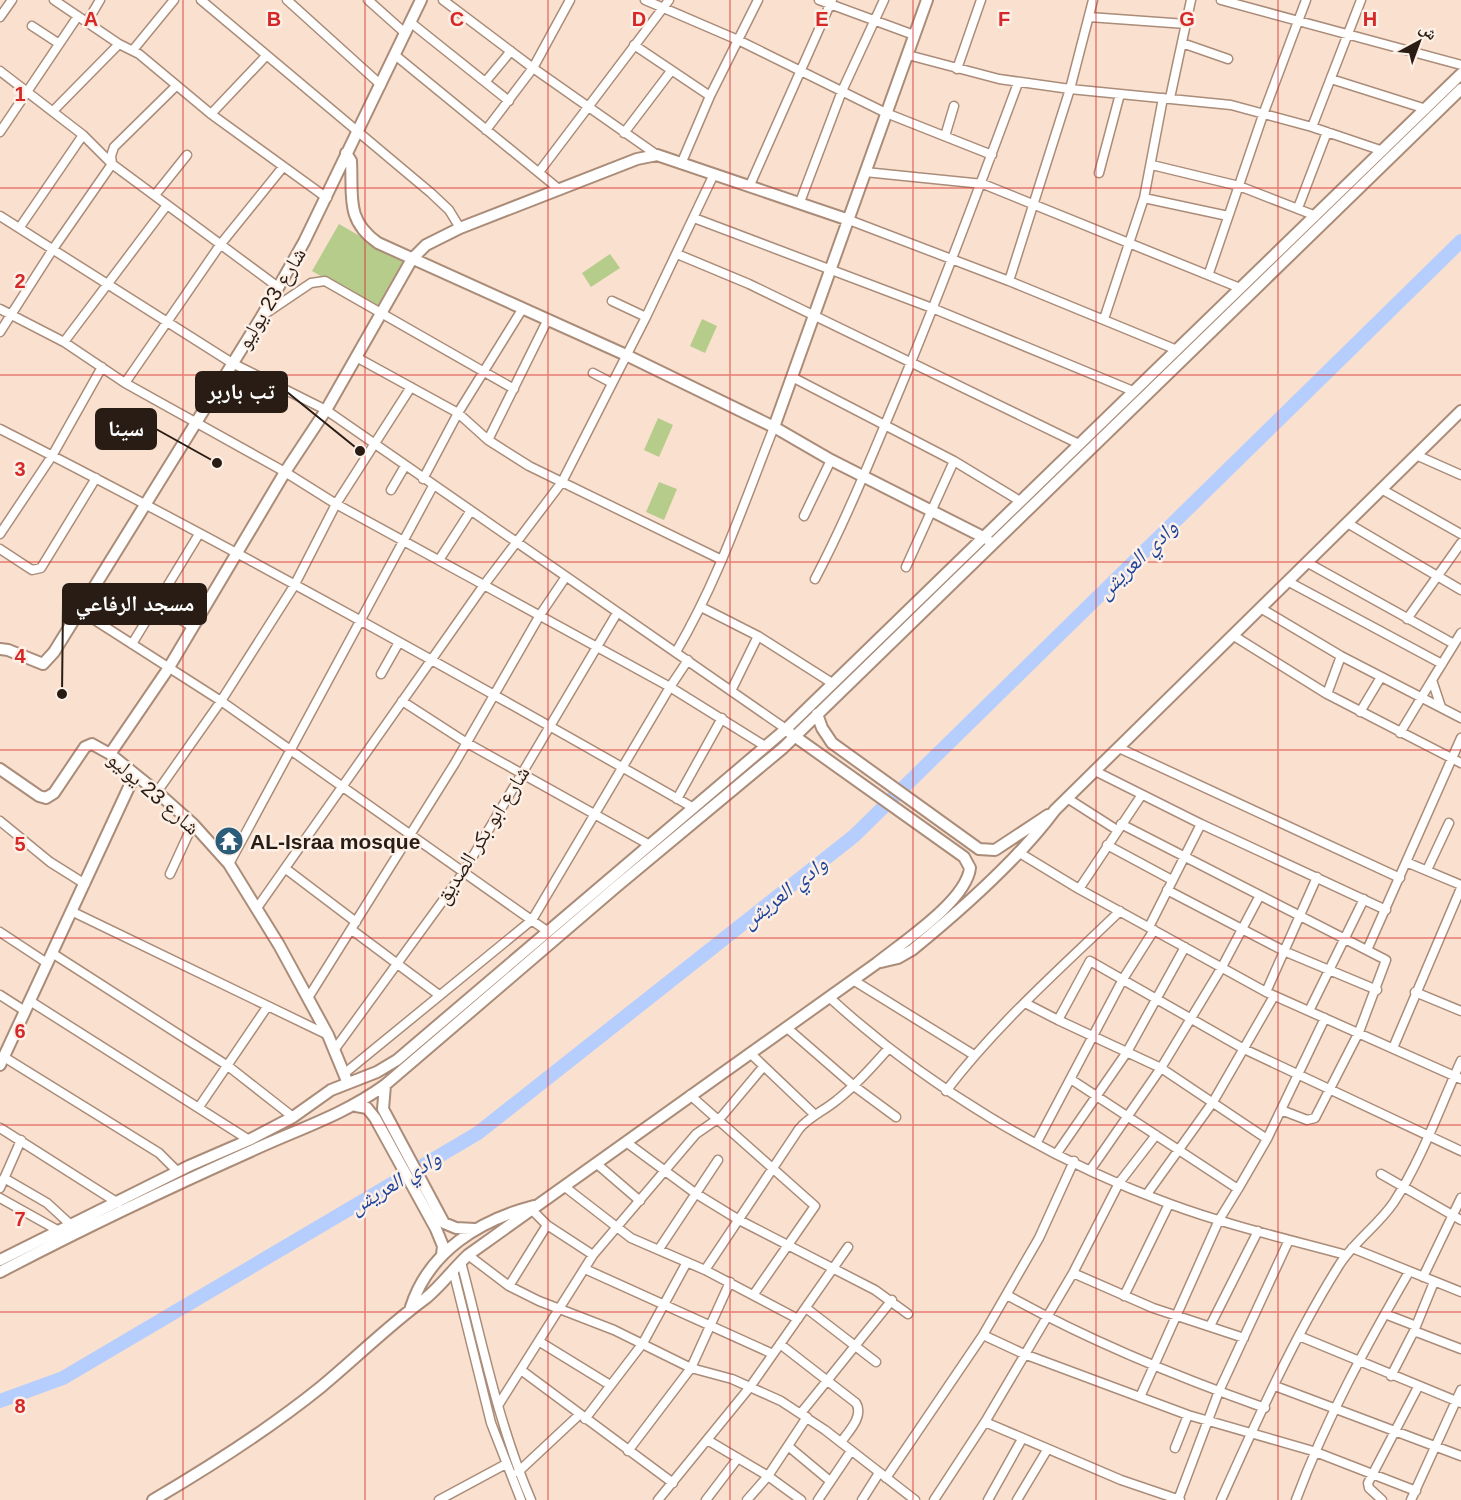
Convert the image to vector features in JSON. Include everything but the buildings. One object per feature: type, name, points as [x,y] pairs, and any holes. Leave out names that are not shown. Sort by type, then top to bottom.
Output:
[{"type":"street","points":[[0,17],[12,0]]},
{"type":"street","points":[[54,0],[119,44],[132,50],[211,114],[327,198]]},
{"type":"street","points":[[87,22],[100,0]]},
{"type":"street","points":[[132,50],[174,0]]},
{"type":"street","points":[[201,0],[266,57],[440,200],[460,228]]},
{"type":"street","points":[[287,0],[381,85]]},
{"type":"street","points":[[368,0],[486,81],[509,101]]},
{"type":"street","name":"شارع 23 يوليو","points":[[0,649],[43,664],[48,661],[262,316],[327,198],[346,153],[422,0]]},
{"type":"street","points":[[444,0],[533,68],[657,155],[849,220],[1009,280],[1177,350]]},
{"type":"street","points":[[486,130],[533,68],[570,0]]},
{"type":"street","points":[[645,0],[738,40],[886,113],[992,154]]},
{"type":"street","points":[[539,172],[669,0]]},
{"type":"street","points":[[681,164],[710,96],[758,0]]},
{"type":"street","points":[[819,0],[831,2],[874,22],[914,35]]},
{"type":"street","points":[[800,202],[842,91],[884,0]]},
{"type":"street","points":[[676,651],[702,607],[774,427],[927,0]]},
{"type":"street","points":[[957,69],[981,0]]},
{"type":"street","points":[[1009,280],[1070,89],[1093,0]]},
{"type":"street","points":[[1104,320],[1144,198],[1191,0]]},
{"type":"street","points":[[1221,0],[1299,19],[1461,65]]},
{"type":"street","points":[[1209,273],[1264,112],[1306,0]]},
{"type":"street","points":[[1312,127],[1361,0]]},
{"type":"street","points":[[750,185],[831,2]]},
{"type":"street","points":[[1,128],[78,16]]},
{"type":"street","points":[[1089,17],[1186,24]]},
{"type":"street","points":[[32,26],[58,43]]},
{"type":"street","points":[[1182,43],[1228,59]]},
{"type":"street","points":[[54,110],[119,44]]},
{"type":"street","points":[[634,45],[710,96]]},
{"type":"street","points":[[486,81],[511,51]]},
{"type":"street","points":[[395,55],[560,190]]},
{"type":"street","points":[[908,55],[1018,83],[1231,105],[1264,112],[1383,152]]},
{"type":"street","points":[[211,114],[266,57]]},
{"type":"street","points":[[0,71],[54,110],[112,164],[278,287]]},
{"type":"street","points":[[624,133],[671,71]]},
{"type":"street","points":[[346,1077],[387,1068],[786,729],[1461,74]]},
{"type":"street","points":[[1330,79],[1426,109]]},
{"type":"street","points":[[815,579],[863,477],[910,364],[983,184],[1018,83]]},
{"type":"street","points":[[0,332],[53,249],[112,164],[111,156],[114,147],[176,86]]},
{"type":"street","points":[[0,1260],[38,1247],[356,1106],[385,1085],[794,737],[1461,89]]},
{"type":"street","points":[[1099,173],[1120,94]]},
{"type":"street","points":[[945,136],[954,106]]},
{"type":"street","points":[[1299,208],[1327,132]]},
{"type":"street","points":[[20,227],[83,135]]},
{"type":"street","points":[[346,153],[351,161],[353,213],[358,226],[378,243],[626,355],[774,427],[863,477],[993,543]]},
{"type":"street","points":[[154,195],[187,155]]},
{"type":"street","points":[[110,754],[168,669],[285,472],[326,410],[412,259],[426,245],[460,228],[637,159],[657,155]]},
{"type":"street","points":[[1152,165],[1239,186],[1316,216]]},
{"type":"street","points":[[125,383],[220,246],[283,167]]},
{"type":"street","points":[[865,172],[983,184],[1209,273],[1240,288]]},
{"type":"street","points":[[257,908],[484,585],[561,482],[646,317],[714,174]]},
{"type":"street","points":[[1144,198],[1228,216]]},
{"type":"street","points":[[64,342],[167,205]]},
{"type":"street","points":[[0,216],[108,282],[232,363],[326,410],[515,544],[676,651],[794,737],[823,755],[970,864],[965,885],[923,926],[877,963],[460,1262],[426,1297],[411,1307],[378,1338],[293,1408],[200,1472],[153,1500]]},
{"type":"street","points":[[694,218],[932,308],[1133,392]]},
{"type":"street","points":[[676,254],[749,284],[910,364],[1080,444]]},
{"type":"street","points":[[262,316],[319,280],[331,284],[514,389]]},
{"type":"street","points":[[612,301],[646,317]]},
{"type":"street","points":[[423,479],[458,413],[523,308]]},
{"type":"street","points":[[0,309],[64,342],[125,383],[285,472],[336,504],[670,687],[765,746]]},
{"type":"street","points":[[488,440],[548,319]]},
{"type":"street","points":[[356,357],[458,413],[488,440],[529,466],[722,560]]},
{"type":"street","points":[[0,534],[52,456],[102,367]]},
{"type":"street","points":[[593,373],[612,383]]},
{"type":"street","points":[[792,377],[954,461],[1020,501]]},
{"type":"street","points":[[157,792],[221,701],[294,586],[336,504],[411,387]]},
{"type":"street","points":[[877,963],[898,958],[912,950],[1018,852],[1067,798],[1349,524],[1461,411]]},
{"type":"street","points":[[0,429],[236,553],[493,697],[623,766],[692,807]]},
{"type":"street","points":[[1416,455],[1461,475]]},
{"type":"street","points":[[804,516],[831,460]]},
{"type":"street","points":[[906,567],[930,509],[954,461]]},
{"type":"street","points":[[391,490],[405,466]]},
{"type":"street","points":[[0,549],[32,570],[41,568],[96,478]]},
{"type":"street","points":[[229,864],[292,751],[358,622],[432,486]]},
{"type":"street","points":[[1383,490],[1461,534]]},
{"type":"street","points":[[439,560],[471,512]]},
{"type":"street","points":[[1349,524],[1437,578],[1461,590]]},
{"type":"street","points":[[132,644],[199,534]]},
{"type":"street","points":[[1407,619],[1461,543]]},
{"type":"street","points":[[1308,563],[1454,644]]},
{"type":"street","points":[[308,998],[467,742],[540,615],[565,578]]},
{"type":"street","points":[[1289,582],[1442,664]]},
{"type":"street","points":[[157,606],[193,627]]},
{"type":"street","points":[[702,607],[758,636],[832,683]]},
{"type":"street","points":[[1262,609],[1341,656],[1461,718]]},
{"type":"street","points":[[79,610],[221,701],[409,836],[547,931]]},
{"type":"street","name":"شارع ابو بكر الصديق","points":[[335,1049],[463,873],[617,613]]},
{"type":"street","points":[[1400,733],[1461,633]]},
{"type":"street","points":[[731,691],[758,636]]},
{"type":"street","points":[[1234,636],[1327,694],[1461,762]]},
{"type":"street","points":[[381,674],[398,644]]},
{"type":"street","points":[[1327,694],[1341,656]]},
{"type":"street","points":[[0,1272],[59,1231],[288,1119],[346,1077],[439,995],[532,920],[688,660]]},
{"type":"street","points":[[1360,712],[1381,677]]},
{"type":"street","points":[[1432,680],[1441,708]]},
{"type":"street","points":[[402,701],[467,742],[648,844]]},
{"type":"street","points":[[818,714],[822,728],[832,743],[979,849],[995,850],[1055,810]]},
{"type":"street","points":[[677,799],[722,718]]},
{"type":"street","points":[[1367,950],[1461,738]]},
{"type":"street","name":"شارع 23 يوليو","points":[[0,769],[39,796],[46,798],[54,793],[85,747],[92,744],[110,754],[193,824],[229,864],[257,908],[328,1035],[346,1077]]},
{"type":"street","points":[[1119,748],[1400,878]]},
{"type":"street","points":[[1095,771],[1141,796],[1386,910]]},
{"type":"street","points":[[135,774],[2,1061],[159,1153],[178,1172]]},
{"type":"street","points":[[1079,889],[1141,796]]},
{"type":"street","points":[[1067,798],[1119,827],[1387,961],[1359,1032],[1318,1113],[1312,1120],[1281,1110]]},
{"type":"street","points":[[0,821],[50,862],[85,884]]},
{"type":"street","points":[[1427,870],[1449,822]]},
{"type":"street","points":[[170,874],[193,824]]},
{"type":"street","points":[[1037,1142],[1151,929],[1167,890],[1201,824]]},
{"type":"street","points":[[1107,845],[1172,880]]},
{"type":"street","points":[[1018,852],[1079,889],[1270,994],[1458,1078]]},
{"type":"street","points":[[1393,1048],[1461,886],[1406,862]]},
{"type":"street","points":[[286,869],[397,964],[439,995]]},
{"type":"street","points":[[1147,1194],[1214,1102],[1244,1049],[1270,994],[1317,877]]},
{"type":"street","points":[[1167,890],[1286,952],[1329,972],[1377,990]]},
{"type":"street","points":[[1091,1169],[1161,1068],[1244,930],[1259,897]]},
{"type":"street","points":[[1309,1011],[1346,940],[1364,899]]},
{"type":"street","points":[[71,911],[328,1035]]},
{"type":"street","points":[[946,1091],[974,1055],[1120,911]]},
{"type":"street","points":[[0,932],[49,958],[228,1066],[288,1119],[291,1135]]},
{"type":"street","points":[[1057,1153],[1127,1052],[1185,947]]},
{"type":"street","points":[[1077,953],[1244,1049],[1461,1151]]},
{"type":"street","points":[[1058,1020],[1090,961]]},
{"type":"street","points":[[853,980],[974,1055]]},
{"type":"street","points":[[1415,992],[1461,1011]]},
{"type":"street","points":[[0,995],[25,1011]]},
{"type":"street","points":[[829,997],[888,1049],[946,1091],[1057,1153],[1119,1183],[1169,1204],[1258,1232],[1349,1251],[1461,1292]]},
{"type":"street","points":[[30,1000],[249,1140]]},
{"type":"street","points":[[1025,1003],[1093,1038],[1161,1068],[1267,1138]]},
{"type":"street","points":[[199,1107],[267,1007]]},
{"type":"street","points":[[1140,1397],[1219,1220],[1267,1138],[1325,1018]]},
{"type":"street","points":[[786,1027],[854,1086],[896,1117]]},
{"type":"street","points":[[705,1270],[799,1129],[814,1114],[827,1108],[854,1086],[888,1049]]},
{"type":"street","points":[[750,1053],[814,1114]]},
{"type":"street","points":[[1221,1500],[1299,1336],[1349,1251],[1381,1219],[1403,1187],[1427,1135],[1458,1078],[1461,1061]]},
{"type":"street","points":[[499,1404],[561,1310],[593,1255],[696,1134],[717,1120],[763,1067]]},
{"type":"street","points":[[1072,1080],[1238,1189]]},
{"type":"street","points":[[381,1118],[385,1085]]},
{"type":"street","points":[[690,1095],[815,1206],[754,1294]]},
{"type":"street","points":[[356,1106],[367,1108],[381,1118],[440,1226],[442,1255]]},
{"type":"street","points":[[0,1128],[118,1203]]},
{"type":"street","points":[[934,1500],[985,1422],[1073,1273],[1119,1183],[1156,1135]]},
{"type":"street","points":[[0,1188],[21,1140]]},
{"type":"street","points":[[626,1142],[695,1192],[739,1220],[892,1300],[908,1314]]},
{"type":"street","points":[[659,1249],[718,1160]]},
{"type":"street","points":[[862,1500],[883,1475],[983,1335],[1039,1238],[1074,1161]]},
{"type":"street","points":[[597,1164],[640,1201]]},
{"type":"street","points":[[189,1167],[193,1178]]},
{"type":"street","points":[[1381,1174],[1461,1220]]},
{"type":"street","points":[[4,1178],[47,1203],[71,1225]]},
{"type":"street","points":[[565,1187],[631,1238],[730,1282],[798,1319]]},
{"type":"street","points":[[0,1198],[59,1231]]},
{"type":"street","points":[[1423,1277],[1461,1198]]},
{"type":"street","points":[[1124,1296],[1169,1204]]},
{"type":"street","points":[[533,1208],[547,1225],[593,1255]]},
{"type":"street","points":[[411,1307],[420,1286],[442,1255],[474,1229],[533,1208]]},
{"type":"street","points":[[509,1286],[547,1225]]},
{"type":"street","points":[[440,1226],[474,1229]]},
{"type":"street","points":[[1210,1326],[1258,1232]]},
{"type":"street","points":[[985,1422],[1047,1450],[1166,1498],[1179,1500],[1219,1392],[1289,1240]]},
{"type":"street","points":[[658,1500],[709,1441],[750,1387],[848,1247]]},
{"type":"street","points":[[460,1262],[561,1310],[643,1343],[691,1368],[750,1387],[804,1415],[915,1500]]},
{"type":"street","points":[[460,1262],[518,1472],[531,1500]]},
{"type":"street","points":[[460,1262],[491,1423],[520,1500]]},
{"type":"street","points":[[518,1472],[582,1417],[610,1385],[643,1343],[687,1262]]},
{"type":"street","points":[[585,1269],[773,1354]]},
{"type":"street","points":[[1296,1500],[1313,1451],[1358,1362],[1409,1272]]},
{"type":"street","points":[[1073,1273],[1124,1296],[1244,1338]]},
{"type":"street","points":[[628,1451],[691,1368],[730,1282]]},
{"type":"street","points":[[1391,1376],[1415,1329],[1434,1282]]},
{"type":"street","points":[[1007,1295],[1047,1317],[1153,1367],[1265,1408]]},
{"type":"street","points":[[747,1500],[768,1476],[788,1446],[804,1415],[827,1380],[892,1300]]},
{"type":"street","points":[[806,1308],[876,1362]]},
{"type":"street","points":[[1385,1314],[1461,1349]]},
{"type":"street","points":[[983,1335],[1024,1354],[1188,1415],[1313,1451],[1416,1491]]},
{"type":"street","points":[[1299,1336],[1391,1376],[1459,1402]]},
{"type":"street","points":[[540,1342],[610,1385]]},
{"type":"street","points":[[780,1344],[849,1396],[859,1407],[856,1419],[841,1442]]},
{"type":"street","points":[[521,1370],[673,1483]]},
{"type":"street","points":[[1275,1386],[1461,1456]]},
{"type":"street","points":[[1382,1500],[1368,1486],[1418,1387]]},
{"type":"street","points":[[1412,1500],[1459,1402],[1461,1390]]},
{"type":"street","points":[[1175,1448],[1188,1415]]},
{"type":"street","points":[[491,1423],[502,1418]]},
{"type":"street","points":[[988,1500],[1022,1439]]},
{"type":"street","points":[[709,1441],[768,1476],[801,1500]]},
{"type":"street","points":[[788,1446],[830,1481]]},
{"type":"street","points":[[818,1500],[851,1450]]},
{"type":"street","points":[[1017,1500],[1047,1450]]},
{"type":"street","points":[[706,1500],[738,1458]]},
{"type":"street","points":[[439,1500],[506,1464]]},
{"type":"green space","points":[[339,224],[403,261],[376,308],[312,271]]},
{"type":"green space","points":[[610,254],[620,268],[591,287],[582,273]]},
{"type":"green space","points":[[702,319],[717,326],[705,353],[690,346]]},
{"type":"green space","points":[[658,418],[673,425],[659,457],[644,450]]},
{"type":"green space","points":[[659,482],[677,489],[664,520],[646,512]]},
{"type":"waterway","name":"وادي العريش","points":[[0,1401],[63,1378],[478,1133],[854,836],[1461,241]]},
{"type":"place","name":"تب باربر","points":[[360,451]]},
{"type":"place","name":"سينا","points":[[217,463]]},
{"type":"place","name":"مسجد الرفاعي","points":[[62,694]]},
{"type":"place","name":"AL-Israa mosque","points":[[229,841]]}]
